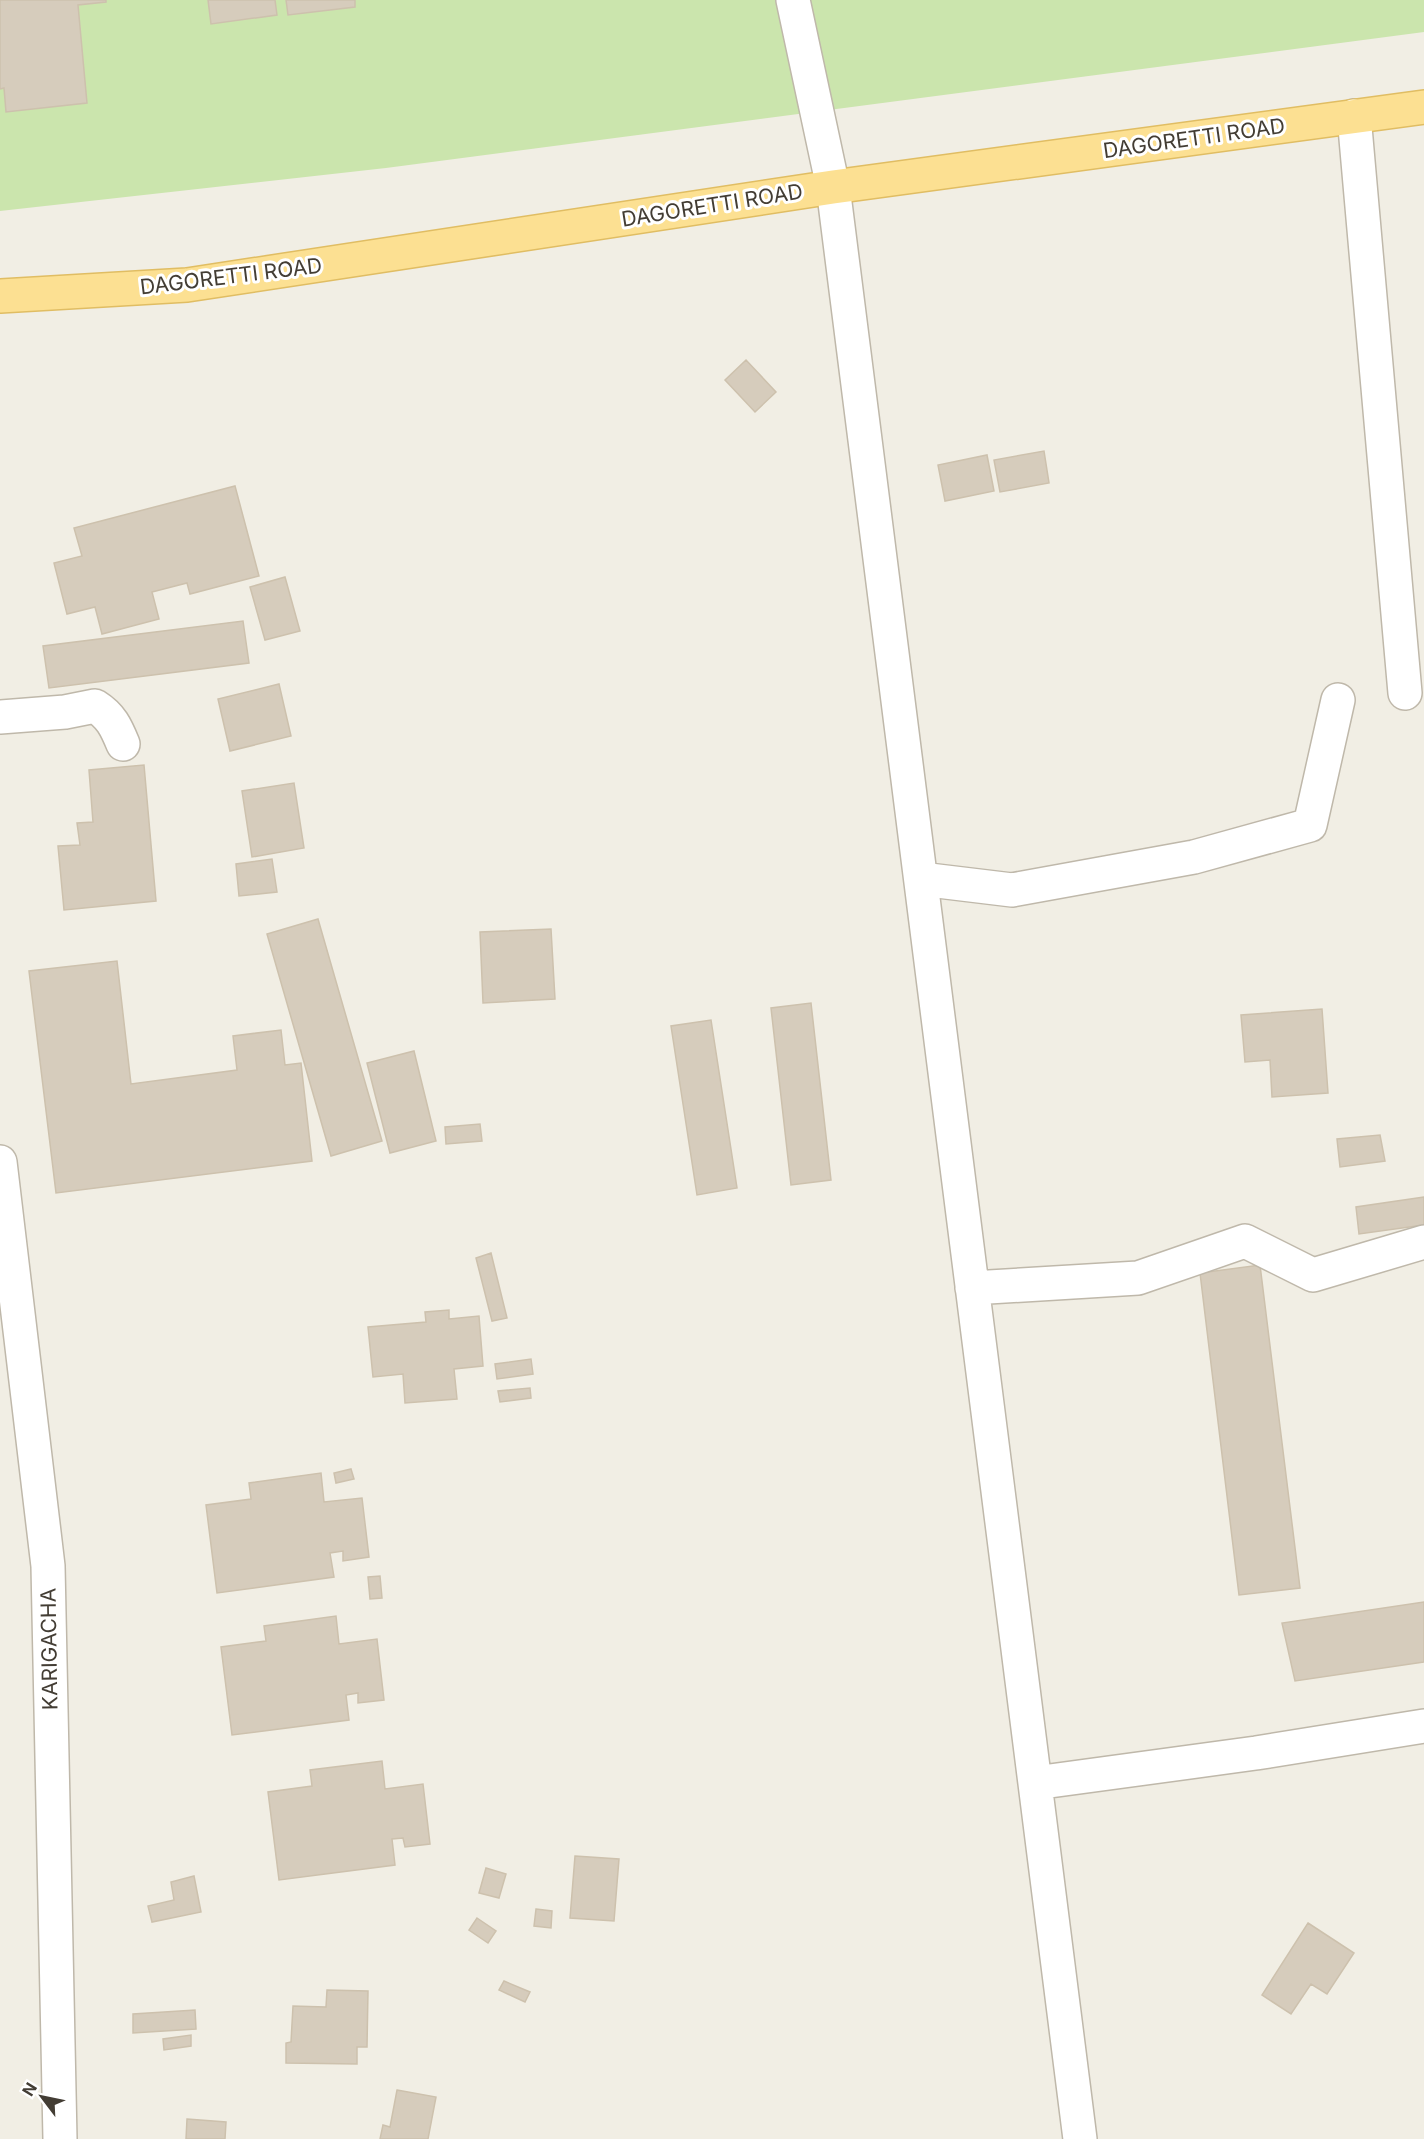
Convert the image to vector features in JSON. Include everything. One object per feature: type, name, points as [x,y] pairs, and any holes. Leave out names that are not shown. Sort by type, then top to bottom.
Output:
[{"type":"main road","name":"DAGORETTI ROAD","points":[[0,296],[187,285],[833,187],[1424,107]]},
{"type":"street","points":[[793,0],[833,187],[1080,2139]]},
{"type":"street","points":[[1354,116],[1405,693]]},
{"type":"street","points":[[921,879],[1012,890],[1194,857],[1310,825],[1338,700]]},
{"type":"street","points":[[0,717],[65,712],[95,706],[115,725],[123,744]]},
{"type":"street","name":"KARIGACHA","points":[[0,1162],[48,1566],[60,2139]]},
{"type":"street","points":[[972,1288],[1138,1278],[1245,1241],[1313,1275],[1424,1242]]},
{"type":"street","points":[[1035,1784],[1256,1753],[1424,1726]]},
{"type":"green space","points":[[0,0],[1424,0],[1424,32],[386,168],[0,211]]},
{"type":"building","points":[[0,0],[106,0],[106,2],[78,5],[87,103],[6,112],[4,88],[0,89]]},
{"type":"building","points":[[208,0],[275,0],[277,15],[211,24]]},
{"type":"building","points":[[286,0],[355,0],[355,7],[288,15]]},
{"type":"building","points":[[746,360],[776,392],[755,412],[725,380]]},
{"type":"building","points":[[1044,451],[1049,483],[1000,492],[994,460]]},
{"type":"building","points":[[987,455],[994,491],[945,501],[938,465]]},
{"type":"building","points":[[235,486],[259,576],[190,594],[187,583],[152,592],[159,619],[102,634],[95,607],[67,614],[54,563],[82,556],[74,528]]},
{"type":"building","points":[[285,577],[300,631],[265,640],[250,587]]},
{"type":"building","points":[[243,621],[249,663],[49,688],[43,646]]},
{"type":"building","points":[[279,684],[291,736],[230,751],[218,699]]},
{"type":"building","points":[[144,765],[156,901],[64,910],[58,846],[80,845],[77,823],[93,822],[89,770]]},
{"type":"building","points":[[294,783],[304,848],[252,857],[242,791]]},
{"type":"building","points":[[272,859],[277,892],[239,896],[236,864]]},
{"type":"building","points":[[318,919],[382,1141],[331,1156],[267,934]]},
{"type":"building","points":[[551,929],[555,999],[483,1003],[480,932]]},
{"type":"building","points":[[117,961],[131,1084],[237,1070],[233,1036],[281,1030],[285,1065],[301,1063],[312,1161],[56,1193],[29,971]]},
{"type":"building","points":[[811,1003],[831,1180],[791,1185],[771,1008]]},
{"type":"building","points":[[1322,1009],[1328,1093],[1272,1097],[1270,1060],[1245,1062],[1241,1015]]},
{"type":"building","points":[[711,1020],[737,1188],[697,1195],[671,1026]]},
{"type":"building","points":[[414,1051],[436,1141],[390,1153],[367,1063]]},
{"type":"building","points":[[480,1124],[482,1141],[446,1144],[445,1127]]},
{"type":"building","points":[[1380,1135],[1385,1161],[1340,1167],[1337,1139]]},
{"type":"building","points":[[1424,1197],[1424,1225],[1359,1234],[1356,1207]]},
{"type":"building","points":[[491,1253],[507,1318],[492,1321],[476,1258]]},
{"type":"building","points":[[1260,1265],[1300,1588],[1239,1595],[1200,1273]]},
{"type":"building","points":[[449,1310],[449,1319],[479,1316],[483,1366],[454,1369],[457,1399],[405,1403],[403,1374],[373,1377],[368,1327],[426,1322],[425,1312]]},
{"type":"building","points":[[531,1359],[533,1374],[497,1379],[495,1364]]},
{"type":"building","points":[[530,1388],[531,1398],[500,1402],[498,1391]]},
{"type":"building","points":[[351,1469],[354,1479],[336,1483],[334,1473]]},
{"type":"building","points":[[321,1473],[324,1502],[362,1498],[369,1557],[343,1561],[343,1551],[330,1553],[334,1577],[217,1593],[206,1505],[251,1499],[249,1483]]},
{"type":"building","points":[[380,1576],[382,1598],[370,1599],[368,1577]]},
{"type":"building","points":[[1424,1602],[1424,1662],[1295,1681],[1282,1623]]},
{"type":"building","points":[[336,1616],[339,1644],[377,1639],[384,1700],[358,1703],[358,1693],[346,1695],[349,1720],[232,1735],[221,1647],[266,1641],[264,1626]]},
{"type":"building","points":[[382,1761],[385,1789],[423,1784],[430,1844],[405,1847],[403,1838],[392,1839],[395,1865],[279,1880],[268,1792],[312,1786],[310,1770]]},
{"type":"building","points":[[575,1856],[619,1859],[614,1921],[570,1918]]},
{"type":"building","points":[[486,1868],[506,1874],[499,1898],[479,1893]]},
{"type":"building","points":[[194,1876],[201,1912],[152,1922],[148,1906],[174,1900],[171,1882]]},
{"type":"building","points":[[536,1909],[552,1911],[551,1928],[534,1926]]},
{"type":"building","points":[[477,1918],[496,1931],[488,1943],[469,1930]]},
{"type":"building","points":[[1308,1923],[1354,1953],[1327,1994],[1311,1984],[1291,2014],[1262,1995]]},
{"type":"building","points":[[504,1981],[530,1992],[525,2002],[499,1990]]},
{"type":"building","points":[[327,1990],[368,1991],[367,2047],[357,2047],[357,2064],[286,2063],[286,2043],[291,2042],[293,2006],[326,2007]]},
{"type":"building","points":[[195,2010],[196,2029],[133,2033],[133,2014]]},
{"type":"building","points":[[191,2035],[191,2046],[164,2050],[163,2039]]},
{"type":"building","points":[[397,2090],[436,2097],[428,2139],[380,2139],[383,2125],[390,2127]]},
{"type":"building","points":[[187,2119],[226,2122],[225,2139],[186,2139]]}]
